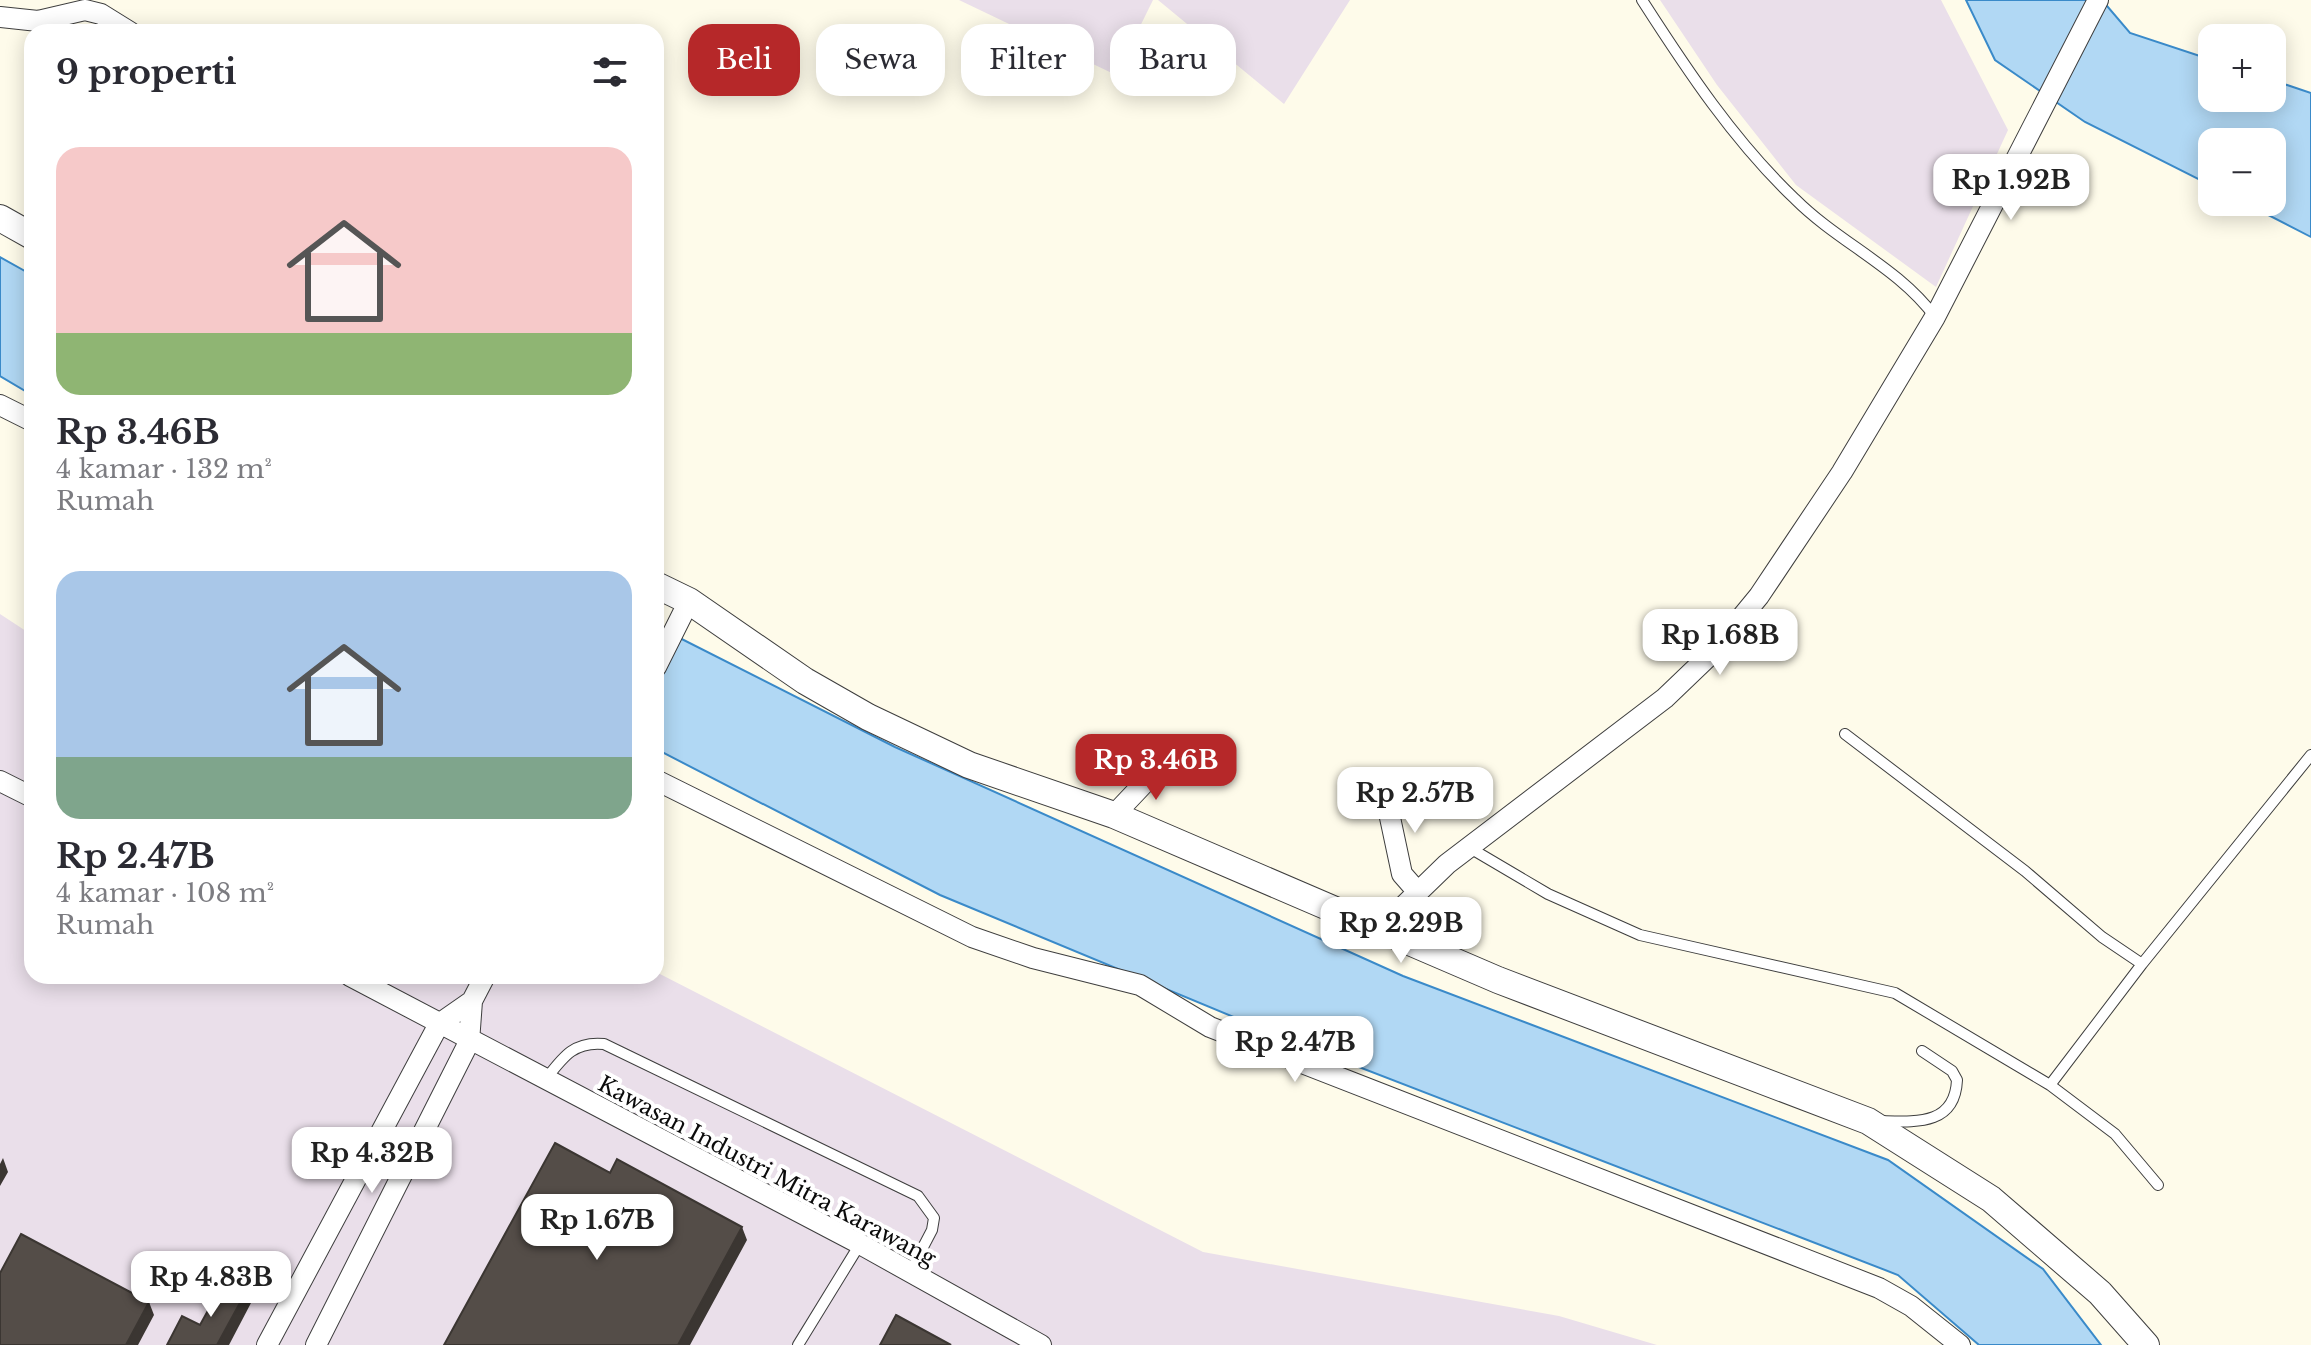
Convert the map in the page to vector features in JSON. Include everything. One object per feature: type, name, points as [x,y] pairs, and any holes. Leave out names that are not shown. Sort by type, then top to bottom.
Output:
[{"type":"street","points":[[1380,929],[1416,890],[1665,698],[1713,652],[1759,596],[1842,472],[1935,317],[2098,0]]},
{"type":"street","points":[[0,17],[38,21],[85,10],[101,14],[117,24]]},
{"type":"street","points":[[0,218],[24,232]]},
{"type":"street","points":[[0,405],[24,417]]},
{"type":"street","points":[[664,589],[689,601],[805,681],[868,717],[1007,780],[1114,815],[1498,980],[1868,1121],[2003,1208],[2100,1293],[2146,1345]]},
{"type":"street","points":[[664,651],[689,601]]},
{"type":"street","points":[[1114,815],[1168,758]]},
{"type":"street","points":[[0,781],[24,793]]},
{"type":"street","points":[[664,784],[972,937],[1033,958],[1140,985],[1210,1027],[1879,1288],[1911,1306],[1960,1345]]},
{"type":"street","points":[[1385,794],[1402,874],[1416,890]]},
{"type":"street","name":"Kawasan Industri Mitra Karawang","points":[[365,984],[469,1042],[860,1244],[1041,1345]]},
{"type":"street","points":[[316,1345],[469,1042],[472,1001],[481,984]]},
{"type":"street","points":[[267,1345],[439,1024],[472,1001]]},
{"type":"lane","points":[[1642,0],[1670,46],[1763,167],[1810,213],[1916,292],[1935,317]]},
{"type":"lane","points":[[1845,734],[2025,871],[2102,937],[2142,964]]},
{"type":"lane","points":[[2050,1085],[2142,964],[2311,755]]},
{"type":"lane","points":[[1470,848],[1548,894],[1640,935],[1830,979],[1869,984],[1895,993],[2050,1085],[2115,1134],[2158,1185]]},
{"type":"lane","points":[[545,1081],[567,1052],[591,1043],[604,1044],[918,1196],[934,1218],[932,1230],[909,1274]]},
{"type":"lane","points":[[1868,1121],[1918,1123],[1935,1119],[1949,1108],[1957,1080],[1952,1071],[1922,1051]]},
{"type":"lane","points":[[798,1345],[860,1244]]},
{"type":"shaded area","points":[[959,0],[1153,0],[1141,24],[1110,24],[1110,72],[1094,64],[1094,24],[1009,24]]},
{"type":"shaded area","points":[[1158,0],[1350,0],[1284,104],[1236,64],[1236,24],[1187,24]]},
{"type":"shaded area","points":[[1660,0],[1941,0],[2008,130],[1936,287],[1796,185],[1717,85]]},
{"type":"shaded area","points":[[0,614],[24,630],[24,984],[664,984],[664,976],[1203,1252],[1559,1316],[1657,1345],[0,1345]]},
{"type":"water","points":[[1966,0],[2102,0],[2130,33],[2198,55],[2198,112],[2286,112],[2286,85],[2311,93],[2311,237],[2270,216],[2286,216],[2286,128],[2198,128],[2198,179],[2085,122],[1995,60]]},
{"type":"water","points":[[0,257],[24,270],[24,390],[0,376]]},
{"type":"water","points":[[664,630],[895,747],[1403,976],[1888,1160],[2043,1269],[2101,1345],[1979,1345],[1898,1275],[1289,1040],[940,895],[664,753]]},
{"type":"building","points":[[555,1143],[610,1173],[617,1159],[742,1227],[678,1345],[444,1345]]},
{"type":"building","points":[[21,1234],[149,1302],[126,1345],[0,1345],[0,1273]]},
{"type":"building","points":[[226,1278],[247,1290],[217,1345],[167,1345],[182,1316],[200,1325]]},
{"type":"building","points":[[896,1315],[951,1345],[880,1345]]}]
